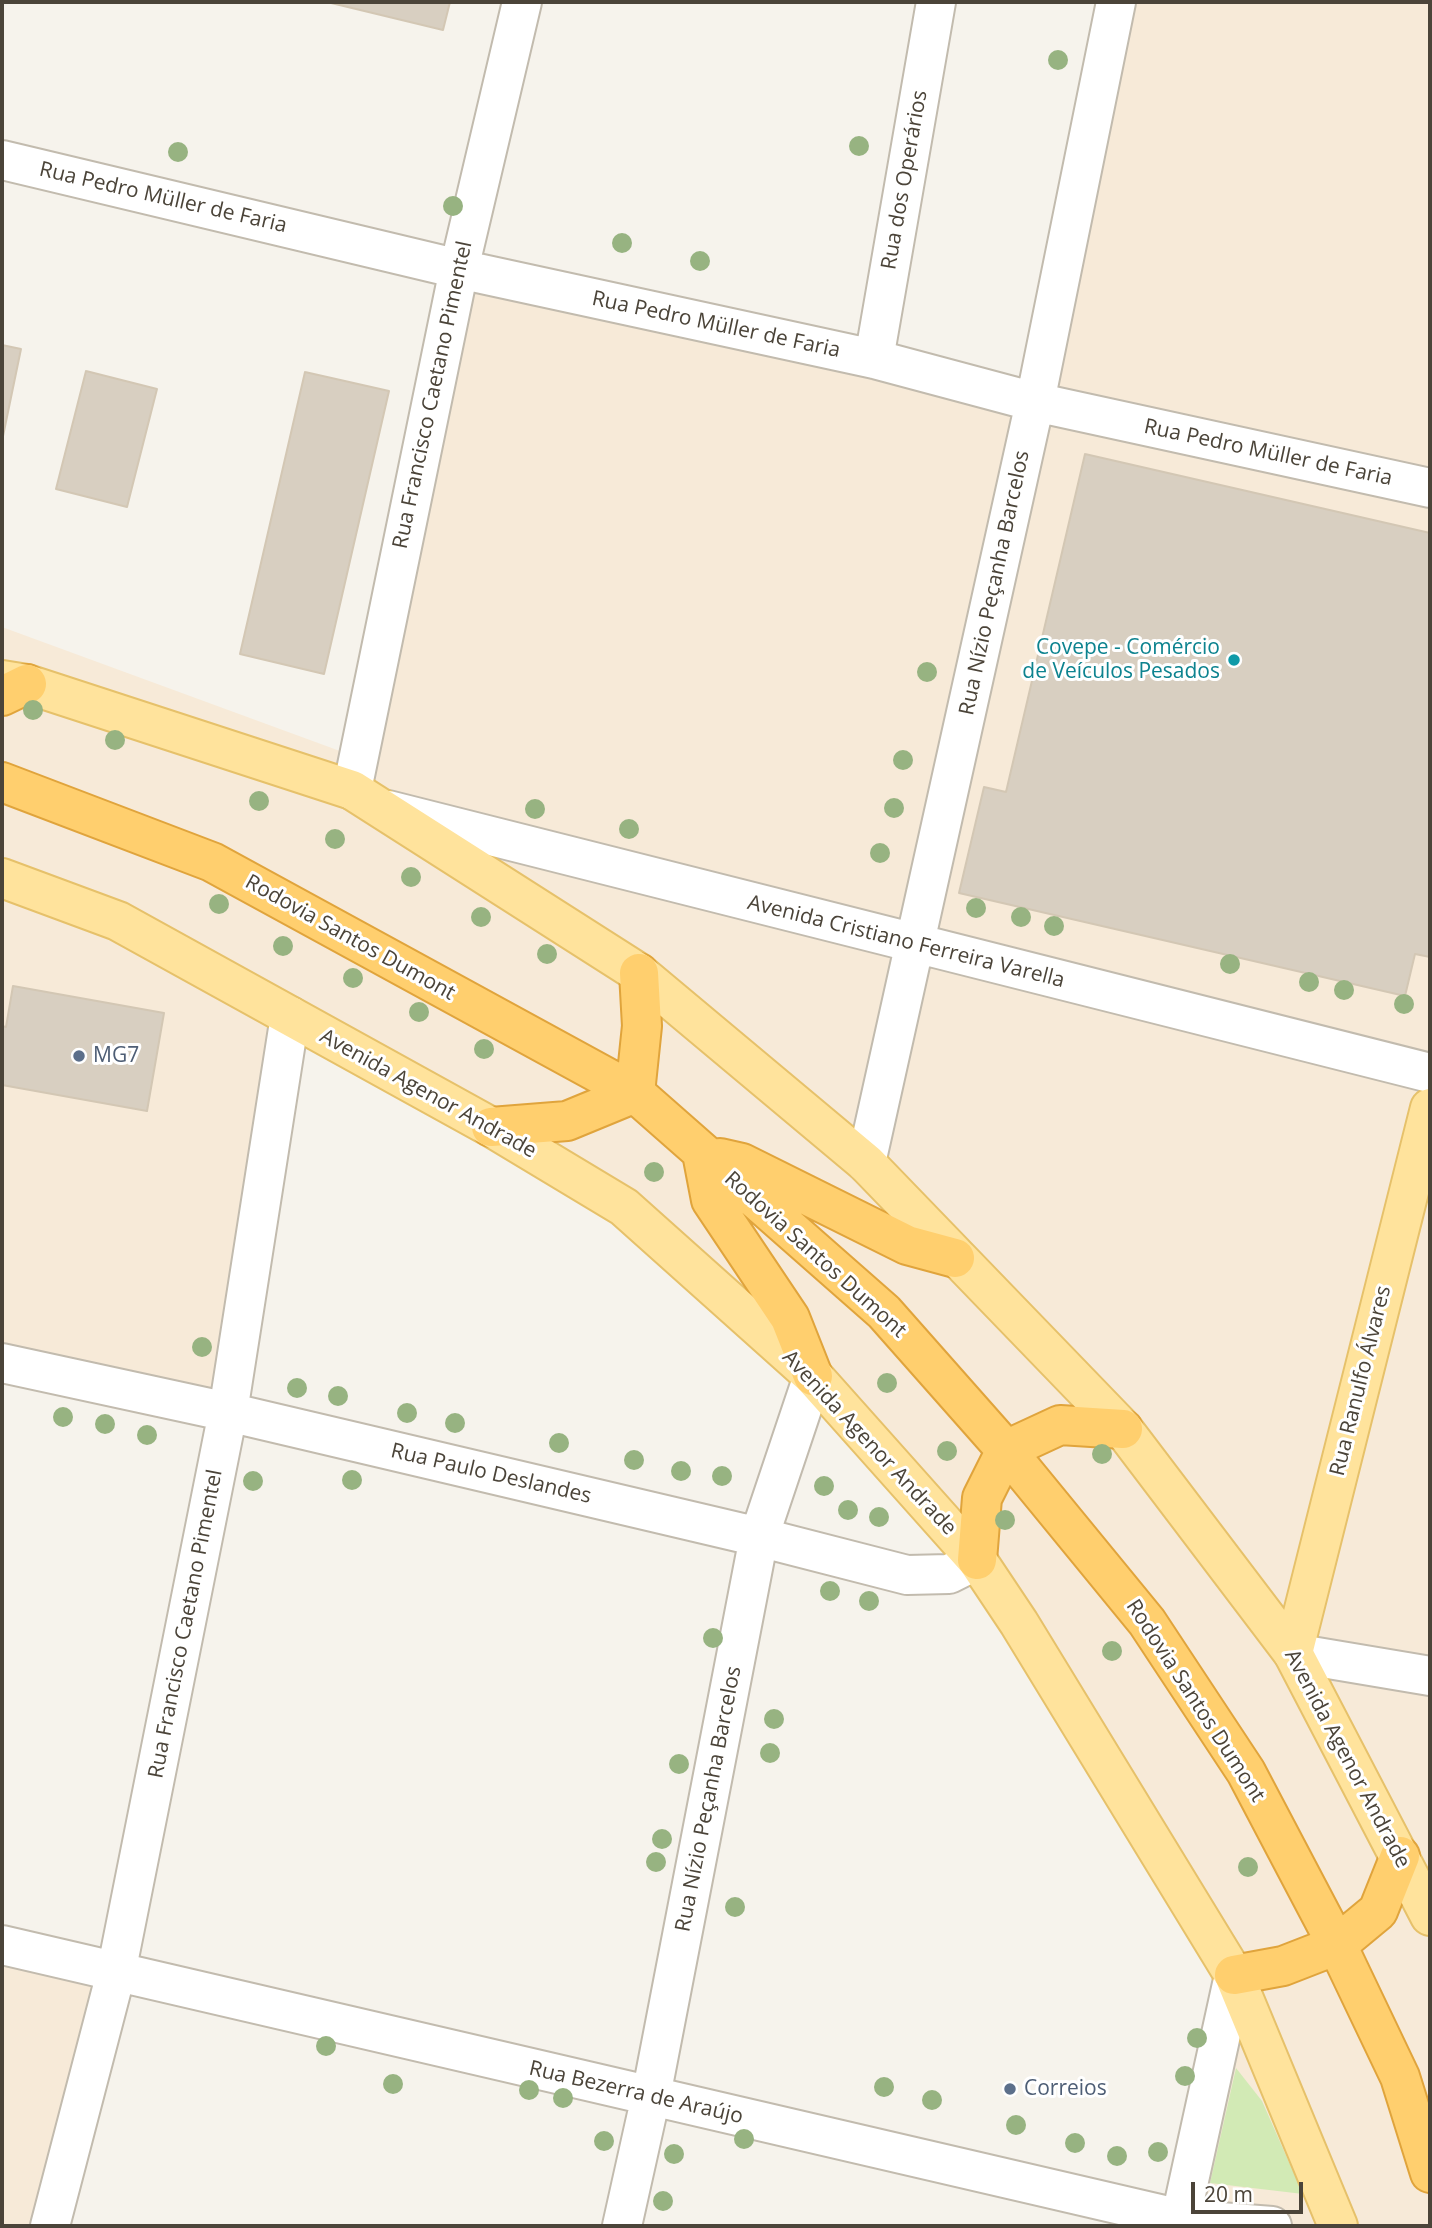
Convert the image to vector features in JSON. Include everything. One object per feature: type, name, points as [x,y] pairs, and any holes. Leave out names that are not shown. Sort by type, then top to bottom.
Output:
[{"type":"highway","name":"Rodovia Santos Dumont","points":[[2,782],[212,862],[635,1093],[884,1312],[1006,1450],[1147,1622],[1246,1772],[1337,1945],[1399,2077],[1430,2173]]},
{"type":"highway","points":[[491,1127],[567,1121],[635,1093],[642,1026],[639,973]]},
{"type":"highway","points":[[813,1376],[790,1318],[711,1200],[702,1153],[742,1163],[907,1245],[955,1258]]},
{"type":"highway","points":[[977,1560],[982,1498],[1006,1450],[1060,1425],[1123,1429]]},
{"type":"highway","points":[[1234,1975],[1283,1966],[1337,1945],[1378,1911],[1399,1856]]},
{"type":"main road","name":"Avenida Agenor Andrade","points":[[10,687],[367,799],[639,973],[866,1163],[1123,1429],[1293,1653],[1430,1916]]},
{"type":"main road","name":"Avenida Agenor Andrade","points":[[2,878],[118,921],[491,1127],[624,1207],[813,1376],[977,1560],[1234,1975],[1338,2226]]},
{"type":"main road","name":"Rua Ranulfo Álvares","points":[[1293,1653],[1430,1108]]},
{"type":"street","name":"Rua Francisco Caetano Pimentel","points":[[367,799],[459,269],[522,2]]},
{"type":"street","name":"Rua dos Operários","points":[[874,359],[936,2]]},
{"type":"street","name":"Rua Nízio Peçanha Barcelos","points":[[866,1163],[1035,402],[1116,2]]},
{"type":"street","name":"Rua Pedro Müller de Faria","points":[[2,160],[459,269],[874,359],[1035,402],[1430,488]]},
{"type":"street","name":"Avenida Cristiano Ferreira Varella","points":[[367,799],[916,945],[1430,1073]]},
{"type":"street","name":"Rua Francisco Caetano Pimentel","points":[[50,2226],[117,1973],[228,1412],[290,1016]]},
{"type":"street","name":"Rua Paulo Deslandes","points":[[2,1363],[228,1412],[760,1536],[907,1575],[949,1574],[977,1560]]},
{"type":"street","name":"Rua Nízio Peçanha Barcelos","points":[[622,2226],[651,2096],[760,1536],[813,1376]]},
{"type":"street","points":[[1293,1653],[1430,1676]]},
{"type":"street","name":"Rua Bezerra de Araújo","points":[[2,1945],[651,2096],[1180,2223],[1272,2226]]},
{"type":"street","points":[[1180,2223],[1234,1975]]},
{"type":"shaded area","points":[[1117,2],[1430,2],[1430,2226],[1179,2226],[1233,1975],[976,1563],[623,1206],[289,1017],[227,1412],[2,1364],[2,627],[359,758],[459,269],[1035,402]]},
{"type":"shaded area","points":[[2,1946],[114,1974],[49,2226],[2,2226]]},
{"type":"green space","points":[[1236,2068],[1262,2101],[1303,2194],[1210,2183]]},
{"type":"building","points":[[327,2],[450,2],[443,30]]},
{"type":"building","points":[[2,345],[21,349],[2,441]]},
{"type":"building","points":[[86,371],[157,389],[127,507],[56,489]]},
{"type":"building","points":[[305,372],[389,391],[324,674],[240,654]]},
{"type":"building","name":"Covepe - Comércio de Veículos Pesados","points":[[1085,454],[1430,533],[1430,957],[1415,954],[1405,996],[959,893],[984,787],[1006,792]]},
{"type":"building","name":"MG7","points":[[13,986],[164,1013],[147,1111],[2,1085],[2,1026],[6,1027]]},
{"type":"place","name":"Covepe - Comércio de Veículos Pesados","points":[[1234,660]]},
{"type":"place","name":"MG7","points":[[79,1056]]},
{"type":"place","name":"Correios","points":[[1010,2089]]}]
